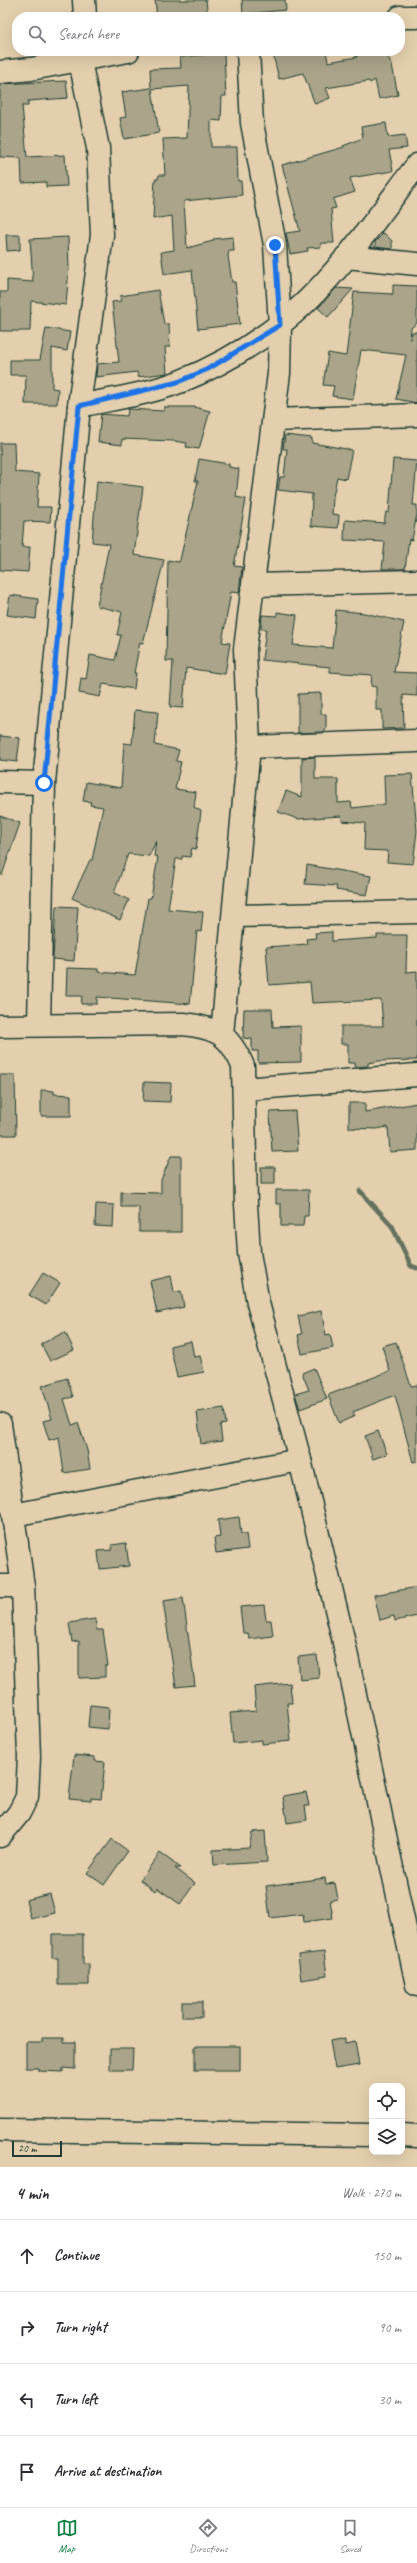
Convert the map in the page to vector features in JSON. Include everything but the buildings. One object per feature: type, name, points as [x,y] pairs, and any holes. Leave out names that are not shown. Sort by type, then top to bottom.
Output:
[{"type":"street","points":[[84,0],[85,12]]},
{"type":"street","points":[[405,18],[417,17]]},
{"type":"street","points":[[222,1034],[249,747],[245,649],[274,420],[280,325],[275,245],[252,123],[248,56]]},
{"type":"street","points":[[0,72],[31,70],[85,57],[98,148],[102,235],[79,406],[44,783],[39,1025]]},
{"type":"street","points":[[79,406],[178,382],[208,369],[280,325],[320,286],[346,257],[417,165]]},
{"type":"street","points":[[346,257],[417,264]]},
{"type":"street","points":[[274,420],[417,415]]},
{"type":"street","points":[[254,585],[417,581]]},
{"type":"street","points":[[249,747],[417,740]]},
{"type":"street","points":[[0,782],[44,783]]},
{"type":"street","points":[[234,916],[417,912]]},
{"type":"street","points":[[0,1026],[184,1024],[204,1026],[222,1034],[234,1046],[242,1066],[244,1088],[243,1146],[249,1252],[258,1303],[300,1460],[343,1638],[417,1985]]},
{"type":"street","points":[[244,1088],[417,1075]]},
{"type":"street","points":[[0,1424],[23,1586],[29,1757],[27,1797],[19,1813],[0,1836]]},
{"type":"street","points":[[13,1516],[300,1460]]},
{"type":"street","points":[[0,1586],[23,1586]]},
{"type":"street","points":[[0,2130],[369,2135]]},
{"type":"street","points":[[405,2135],[417,2136]]},
{"type":"waterway","points":[[360,1191],[392,1226],[411,1266],[417,1268]]},
{"type":"route","points":[[44,783],[79,406],[156,390],[178,382],[208,369],[280,325],[275,245]]}]
